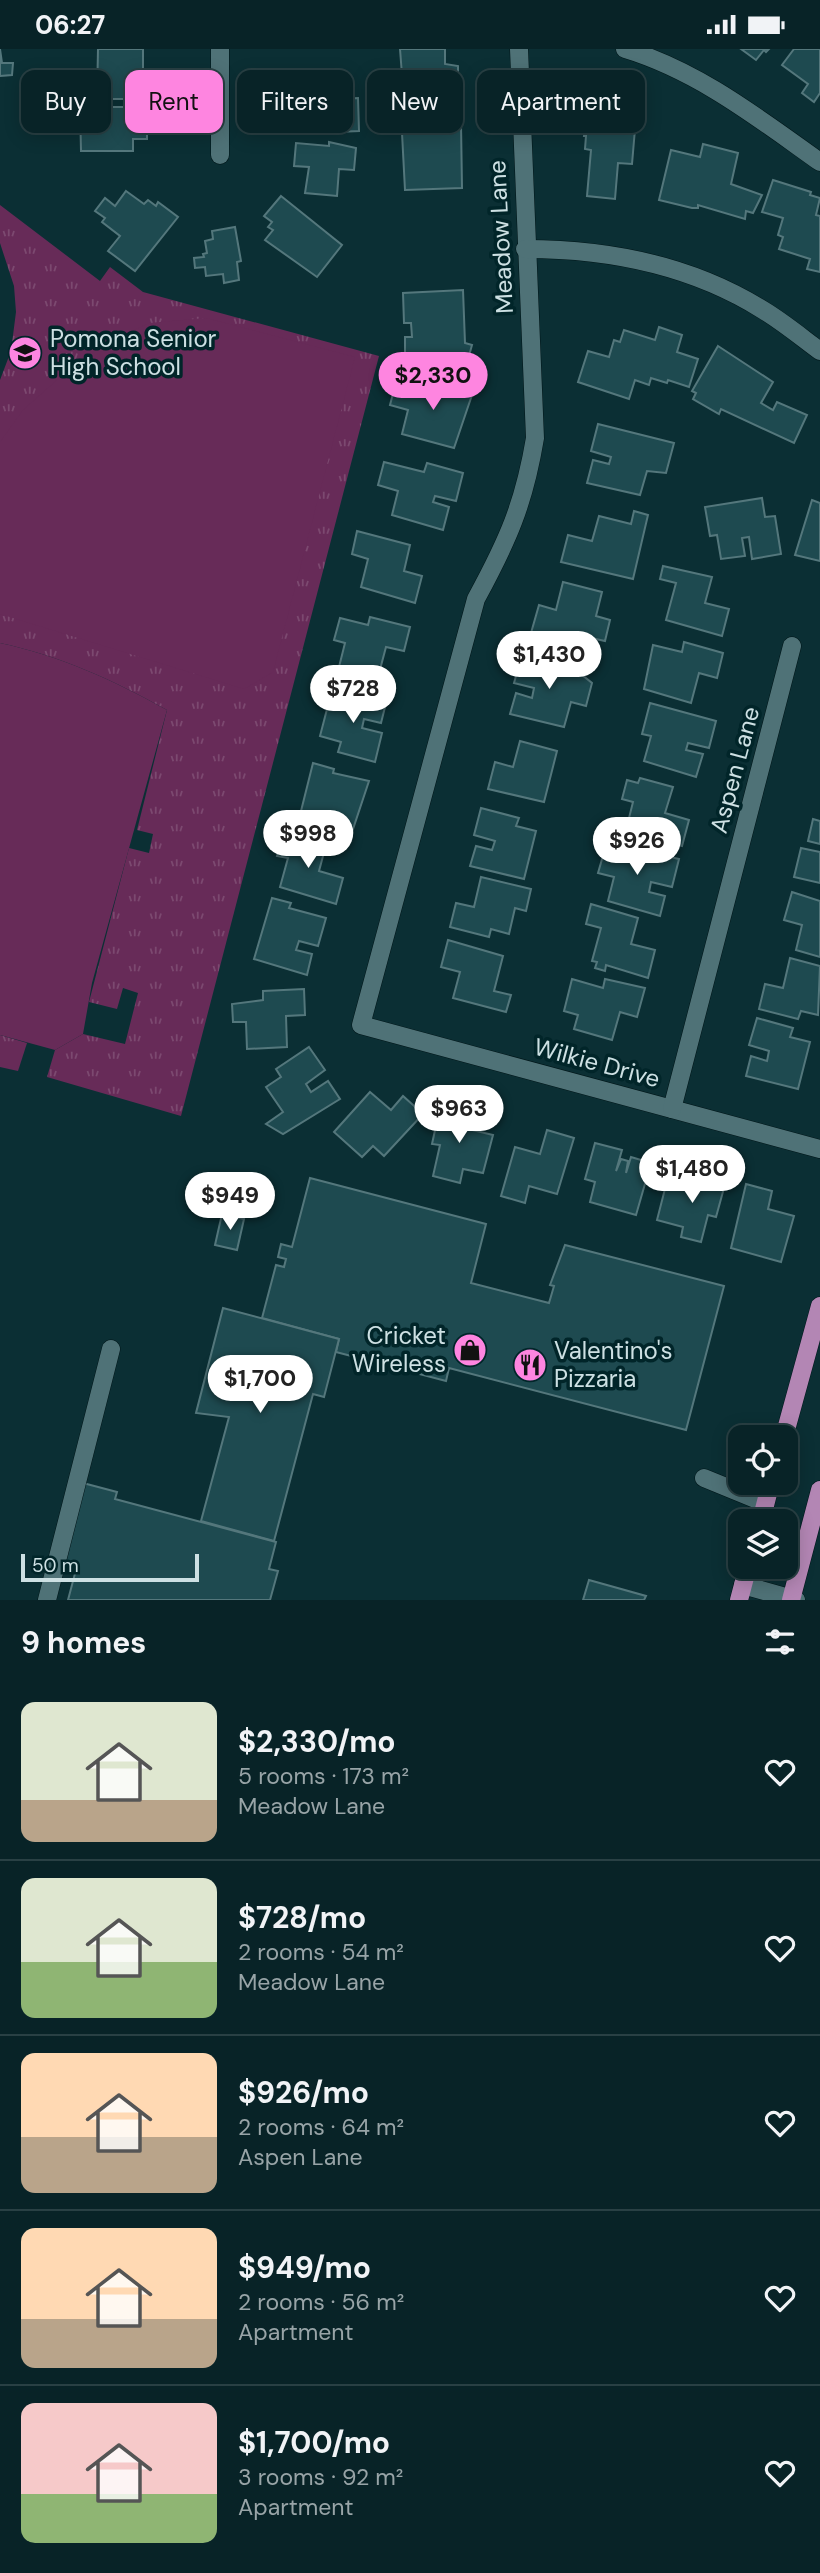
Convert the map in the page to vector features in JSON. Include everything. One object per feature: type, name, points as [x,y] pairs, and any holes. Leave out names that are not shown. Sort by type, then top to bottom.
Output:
[{"type":"main road","points":[[787,1425],[820,1305]]},
{"type":"main road","points":[[793,1600],[820,1490]]},
{"type":"street","points":[[220,49],[220,155]]},
{"type":"street","name":"Meadow Lane","points":[[361,1025],[476,599],[510,536],[527,484],[535,437],[525,249],[519,49]]},
{"type":"street","points":[[625,49],[675,69],[725,94],[820,162]]},
{"type":"street","points":[[525,249],[607,253],[689,274],[765,310],[820,351]]},
{"type":"street","name":"Aspen Lane","points":[[672,1109],[792,646]]},
{"type":"street","name":"Wilkie Drive","points":[[361,1025],[820,1149]]},
{"type":"street","points":[[47,1600],[111,1349]]},
{"type":"street","points":[[704,1478],[758,1509]]},
{"type":"street","points":[[741,1593],[793,1600]]},
{"type":"green space","points":[[0,205],[100,281],[110,267],[143,292],[379,356],[181,1116],[47,1077],[55,1050],[83,1034],[125,1044],[138,993],[123,988],[117,1009],[89,1002],[129,848],[149,853],[153,834],[137,830],[167,710],[86,670],[0,643],[0,380],[11,351],[16,312],[14,286],[0,243]]},
{"type":"green space","points":[[206,318],[355,357],[273,672],[244,689],[0,614],[0,442],[23,410],[91,350],[149,323]]},
{"type":"green space","points":[[0,643],[86,670],[167,710],[92,983],[83,1034],[55,1050],[0,1035]]},
{"type":"green space","points":[[0,1035],[27,1043],[18,1071],[0,1067]]},
{"type":"building","points":[[0,49],[2,63],[13,63],[12,75],[0,76]]},
{"type":"building","points":[[98,49],[143,49],[143,70],[125,70],[125,99],[111,99],[111,70],[98,70]]},
{"type":"building","points":[[400,49],[445,49],[445,64],[458,66],[458,70],[402,70]]},
{"type":"building","points":[[741,49],[769,49],[766,52],[764,50],[756,60]]},
{"type":"building","points":[[794,49],[820,49],[820,93],[814,102],[802,93],[808,84],[782,65]]},
{"type":"building","points":[[353,98],[358,98],[359,131],[353,131]]},
{"type":"building","points":[[111,107],[125,107],[125,133],[147,133],[147,139],[133,139],[133,151],[81,151],[81,133],[111,133]]},
{"type":"building","points":[[402,133],[461,133],[462,188],[405,190]]},
{"type":"building","points":[[584,133],[635,133],[632,164],[618,163],[615,199],[587,196],[591,150],[585,149]]},
{"type":"building","points":[[329,142],[356,148],[354,170],[339,169],[337,196],[305,193],[309,167],[294,166],[296,143],[329,146]]},
{"type":"building","points":[[703,144],[738,153],[731,184],[762,195],[753,213],[746,211],[745,219],[698,205],[698,208],[692,208],[659,200],[671,150],[700,157]]},
{"type":"building","points":[[773,180],[811,192],[810,195],[820,198],[816,215],[820,216],[820,272],[807,269],[810,259],[779,249],[783,237],[778,235],[783,218],[762,212]]},
{"type":"building","points":[[126,191],[144,204],[148,200],[156,206],[158,202],[178,217],[135,271],[108,251],[120,236],[102,222],[105,218],[95,211],[105,198],[115,206]]},
{"type":"building","points":[[281,196],[342,245],[317,277],[265,240],[273,230],[268,227],[272,222],[264,216]]},
{"type":"building","points":[[235,227],[241,261],[237,262],[239,280],[224,283],[223,274],[206,276],[205,267],[195,268],[194,258],[204,257],[203,254],[207,253],[205,241],[213,239],[212,231]]},
{"type":"building","points":[[463,290],[465,343],[472,345],[464,374],[405,354],[405,337],[412,337],[411,323],[404,323],[403,293]]},
{"type":"building","points":[[659,327],[682,335],[677,352],[698,359],[689,387],[668,380],[667,383],[651,378],[649,385],[635,380],[629,399],[578,382],[588,351],[609,357],[614,340],[620,342],[624,330],[655,340]]},
{"type":"building","points":[[718,346],[773,382],[761,403],[773,410],[777,402],[807,415],[794,443],[721,409],[719,414],[693,399],[696,393],[692,391]]},
{"type":"building","points":[[396,382],[432,392],[434,384],[473,392],[454,448],[402,434],[408,410],[390,405]]},
{"type":"building","points":[[598,424],[674,443],[666,473],[647,471],[640,495],[587,483],[593,460],[609,464],[611,457],[591,451]]},
{"type":"building","points":[[384,462],[424,472],[427,463],[463,473],[456,501],[435,496],[433,502],[449,507],[443,530],[392,515],[398,491],[378,485]]},
{"type":"building","points":[[762,498],[765,517],[775,516],[781,554],[752,559],[749,537],[742,538],[745,556],[721,559],[717,535],[710,536],[705,507]]},
{"type":"building","points":[[812,500],[820,503],[820,561],[795,555]]},
{"type":"building","points":[[634,511],[648,515],[633,579],[561,562],[568,535],[592,541],[599,516],[631,524]]},
{"type":"building","points":[[357,531],[410,545],[404,571],[422,576],[415,603],[361,587],[368,559],[352,554]]},
{"type":"building","points":[[663,566],[712,577],[705,603],[729,609],[722,636],[666,620],[676,583],[660,579]]},
{"type":"building","points":[[563,582],[602,592],[596,616],[610,620],[605,641],[573,634],[571,641],[531,633],[539,605],[556,610]]},
{"type":"building","points":[[370,617],[410,627],[404,651],[386,647],[378,677],[339,667],[345,643],[334,640],[340,618],[368,625]]},
{"type":"building","points":[[684,642],[723,653],[717,678],[699,673],[691,703],[644,689],[653,645],[682,652]]},
{"type":"building","points":[[522,655],[577,671],[592,683],[586,706],[571,702],[564,727],[510,714],[516,693],[532,698],[534,688],[514,683]]},
{"type":"building","points":[[332,690],[386,703],[381,723],[364,719],[362,728],[382,733],[375,762],[338,752],[341,742],[320,736]]},
{"type":"building","points":[[650,703],[716,721],[709,748],[688,743],[686,750],[703,754],[696,777],[644,761],[651,736],[642,734]]},
{"type":"building","points":[[520,741],[557,751],[544,802],[488,789],[495,762],[513,767]]},
{"type":"building","points":[[313,763],[334,769],[333,773],[369,781],[351,835],[298,823]]},
{"type":"building","points":[[640,778],[673,787],[665,813],[689,820],[682,846],[664,841],[664,844],[626,830],[633,802],[622,799],[627,780],[638,783]]},
{"type":"building","points":[[481,808],[519,818],[516,826],[536,831],[524,879],[470,866],[476,846],[492,850],[495,841],[474,835]]},
{"type":"building","points":[[813,819],[820,821],[820,844],[808,841]]},
{"type":"building","points":[[283,834],[326,845],[319,871],[343,878],[336,904],[280,887],[288,858],[277,856]]},
{"type":"building","points":[[607,842],[679,859],[672,887],[651,882],[649,892],[665,896],[660,916],[608,901],[614,877],[598,873]]},
{"type":"building","points":[[801,848],[820,852],[820,883],[794,877]]},
{"type":"building","points":[[481,877],[531,889],[526,911],[515,908],[509,934],[491,929],[489,937],[450,927],[456,903],[474,907]]},
{"type":"building","points":[[792,892],[820,901],[820,957],[796,950],[802,925],[784,920]]},
{"type":"building","points":[[272,898],[291,903],[289,908],[326,918],[318,946],[299,941],[296,950],[312,954],[307,975],[254,959]]},
{"type":"building","points":[[591,904],[638,918],[631,944],[655,950],[648,978],[606,965],[605,971],[595,968],[597,962],[592,961],[601,928],[586,924]]},
{"type":"building","points":[[448,940],[503,956],[494,991],[511,995],[506,1012],[453,998],[460,972],[441,967]]},
{"type":"building","points":[[790,958],[820,966],[818,1015],[801,1011],[798,1019],[759,1009],[765,984],[783,988]]},
{"type":"building","points":[[572,979],[603,988],[605,979],[645,988],[637,1017],[620,1012],[612,1040],[574,1029],[578,1015],[564,1011]]},
{"type":"building","points":[[304,989],[305,1015],[286,1016],[287,1047],[247,1049],[246,1022],[233,1022],[232,1004],[263,1000],[263,991]]},
{"type":"building","points":[[757,1018],[793,1028],[790,1037],[810,1042],[798,1089],[746,1076],[751,1056],[767,1061],[769,1051],[749,1045]]},
{"type":"building","points":[[309,1047],[325,1070],[306,1084],[311,1092],[328,1081],[340,1099],[283,1134],[266,1124],[283,1112],[266,1087],[281,1077],[276,1069]]},
{"type":"building","points":[[370,1092],[391,1110],[403,1096],[423,1114],[384,1156],[373,1146],[362,1157],[334,1132]]},
{"type":"building","points":[[441,1103],[468,1110],[464,1128],[493,1135],[483,1173],[463,1169],[460,1183],[433,1176],[440,1145],[432,1144]]},
{"type":"building","points":[[547,1130],[574,1138],[557,1194],[529,1186],[525,1203],[501,1196],[515,1147],[540,1154]]},
{"type":"building","points":[[595,1143],[622,1150],[616,1171],[621,1159],[628,1161],[626,1173],[631,1157],[651,1163],[636,1215],[590,1202],[595,1182],[585,1179]]},
{"type":"building","points":[[703,1171],[727,1177],[716,1217],[708,1215],[701,1242],[681,1237],[683,1227],[657,1220],[667,1181],[698,1190]]},
{"type":"building","points":[[310,1178],[486,1224],[471,1283],[549,1303],[554,1286],[550,1285],[565,1245],[724,1286],[686,1430],[449,1368],[446,1381],[336,1352],[339,1339],[262,1318],[276,1265],[284,1267],[286,1259],[278,1257],[281,1244],[292,1247]]},
{"type":"building","points":[[746,1184],[772,1191],[768,1209],[794,1216],[781,1262],[731,1248]]},
{"type":"building","points":[[222,1214],[244,1219],[237,1250],[215,1245]]},
{"type":"building","points":[[223,1308],[339,1339],[324,1397],[313,1394],[274,1541],[201,1521],[229,1417],[196,1413]]},
{"type":"building","points":[[83,1483],[117,1492],[115,1499],[276,1542],[269,1569],[278,1571],[270,1600],[68,1600],[77,1566],[63,1562]]},
{"type":"building","points":[[589,1580],[646,1596],[644,1600],[583,1600]]},
{"type":"place","name":"Pomona Senior High School","points":[[25,353]]},
{"type":"place","name":"Cricket Wireless","points":[[470,1350]]},
{"type":"place","name":"Valentino's Pizzaria","points":[[530,1365]]}]
